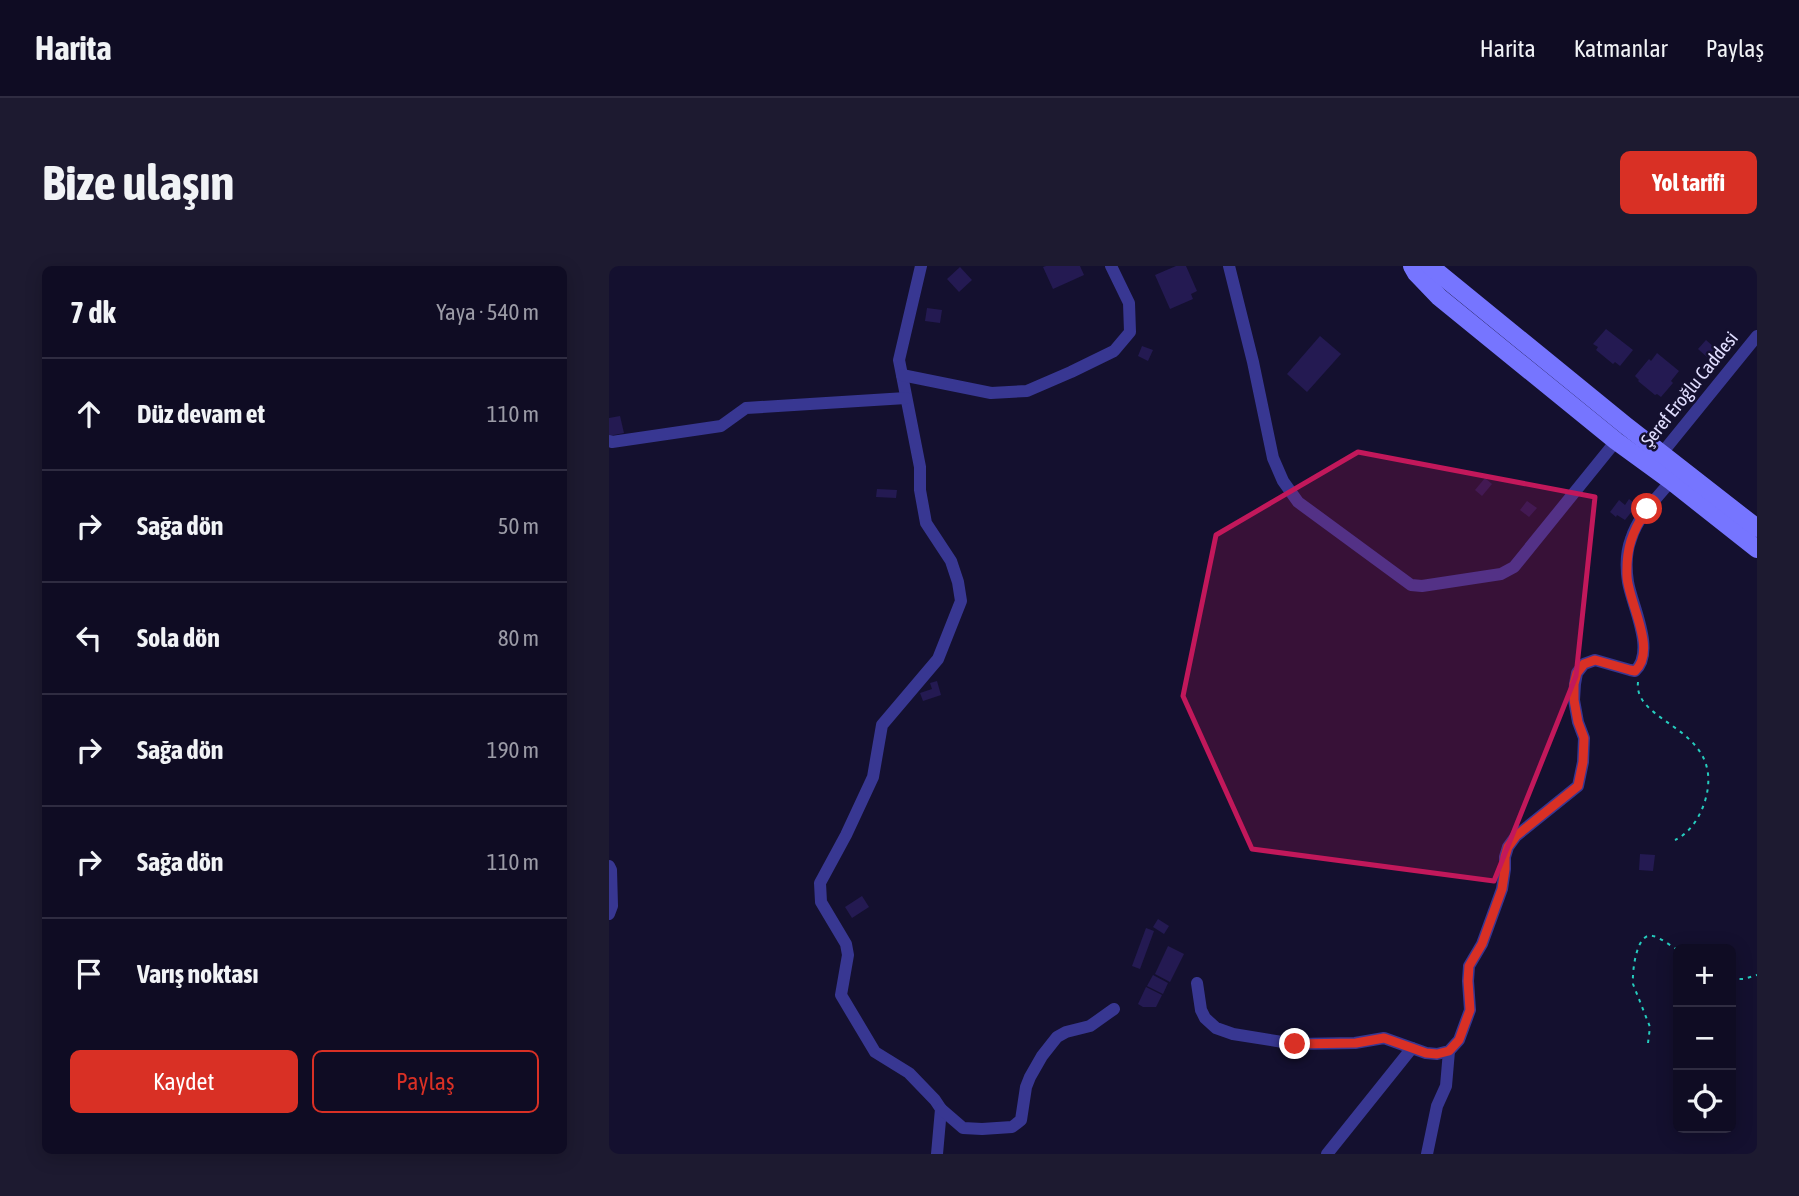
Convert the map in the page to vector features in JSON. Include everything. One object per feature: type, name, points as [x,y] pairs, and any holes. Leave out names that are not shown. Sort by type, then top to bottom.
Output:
[{"type":"street","points":[[921,266],[899,360],[920,467],[920,490],[926,523],[951,561],[961,601],[938,659],[881,725],[873,777],[820,883],[821,902],[846,944],[848,955],[841,995],[875,1052],[909,1073],[941,1109],[963,1128],[982,1129],[1012,1127],[1017,1124],[1021,1119],[1030,1077],[1057,1037],[1090,1026],[1114,1009]]},
{"type":"street","points":[[902,375],[991,393],[1027,391],[1114,351],[1130,332],[1129,303],[1111,266]]},
{"type":"street","points":[[1229,266],[1273,458],[1283,481],[1298,502],[1411,585],[1422,586],[1501,574],[1514,567],[1616,441]]},
{"type":"street","points":[[1412,266],[1439,297],[1616,441],[1656,460],[1671,481],[1757,549]]},
{"type":"street","points":[[1430,266],[1656,460],[1757,528]]},
{"type":"street","name":"Şeref Eroğlu Caddesi","points":[[1656,460],[1757,336]]},
{"type":"street","points":[[609,441],[721,426],[746,408],[906,398]]},
{"type":"street","points":[[1197,983],[1201,1010],[1205,1018],[1216,1028],[1233,1034],[1295,1044],[1356,1043],[1384,1038],[1426,1053],[1449,1051],[1459,1040],[1470,1010],[1469,966],[1482,944],[1502,889],[1508,847],[1516,836],[1578,786],[1584,738],[1574,700],[1577,673],[1584,664],[1595,660],[1635,671],[1641,666],[1641,628],[1627,579],[1630,539],[1647,509],[1671,481]]},
{"type":"street","points":[[609,866],[612,906],[609,914]]},
{"type":"street","points":[[1327,1154],[1412,1048]]},
{"type":"street","points":[[1427,1154],[1435,1115],[1447,1086],[1449,1051]]},
{"type":"street","points":[[937,1154],[941,1109]]},
{"type":"path","points":[[1635,671],[1639,677],[1637,690],[1643,699],[1652,710],[1696,746],[1707,765],[1709,779],[1704,806],[1690,829],[1675,840]]},
{"type":"path","points":[[1648,1043],[1650,1027],[1632,977],[1638,946],[1647,936],[1652,935],[1673,947]]},
{"type":"path","points":[[1736,979],[1757,975]]},
{"type":"highlighted area","points":[[1358,452],[1595,497],[1576,676],[1494,881],[1252,849],[1183,696],[1216,535]]},
{"type":"building","points":[[1080,266],[1084,275],[1053,289],[1043,267]]},
{"type":"building","points":[[1176,266],[1186,266],[1197,291],[1191,294],[1193,299],[1170,309],[1155,275]]},
{"type":"building","points":[[960,267],[972,280],[959,292],[947,279]]},
{"type":"building","points":[[927,308],[942,310],[940,323],[925,321]]},
{"type":"building","points":[[1606,329],[1633,350],[1620,366],[1615,362],[1613,364],[1596,350],[1598,347],[1593,344]]},
{"type":"building","points":[[1320,336],[1341,354],[1307,392],[1287,374]]},
{"type":"building","points":[[1706,340],[1715,348],[1707,357],[1698,349]]},
{"type":"building","points":[[1142,346],[1153,350],[1148,361],[1138,356]]},
{"type":"building","points":[[1657,353],[1679,371],[1661,397],[1655,395],[1635,376]]},
{"type":"building","points":[[620,416],[624,433],[609,436],[609,418]]},
{"type":"building","points":[[1485,478],[1492,484],[1482,496],[1475,490]]},
{"type":"building","points":[[877,489],[897,490],[896,498],[876,497]]},
{"type":"building","points":[[1629,499],[1637,505],[1625,520],[1610,512],[1619,500],[1625,505]]},
{"type":"building","points":[[1527,501],[1537,508],[1529,517],[1520,510]]},
{"type":"building","points":[[937,681],[941,695],[923,701],[920,693],[932,689],[930,683]]},
{"type":"building","points":[[1640,854],[1655,855],[1653,871],[1639,870]]},
{"type":"building","points":[[862,896],[869,907],[852,918],[845,907]]},
{"type":"building","points":[[1158,919],[1169,926],[1164,934],[1153,927]]},
{"type":"building","points":[[1146,928],[1154,931],[1140,969],[1132,966]]},
{"type":"building","points":[[1168,946],[1184,954],[1170,982],[1155,974]]},
{"type":"building","points":[[1153,975],[1168,983],[1163,994],[1147,986]]},
{"type":"building","points":[[1146,987],[1162,995],[1156,1007],[1143,1007],[1138,1004]]},
{"type":"route","points":[[1295,1044],[1356,1043],[1384,1038],[1426,1053],[1437,1054],[1449,1051],[1459,1040],[1470,1010],[1469,966],[1482,944],[1502,889],[1508,847],[1516,836],[1578,786],[1584,738],[1574,700],[1577,673],[1584,664],[1595,660],[1635,671],[1641,666],[1641,628],[1627,579],[1630,539],[1647,509]]}]
